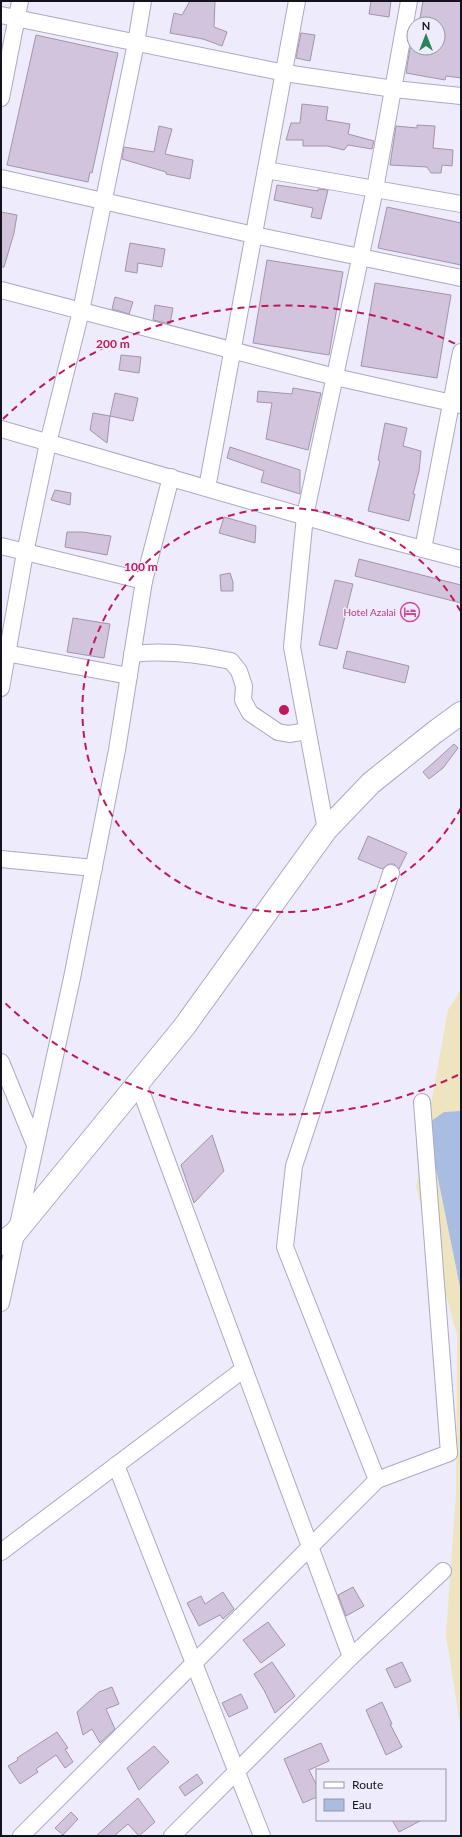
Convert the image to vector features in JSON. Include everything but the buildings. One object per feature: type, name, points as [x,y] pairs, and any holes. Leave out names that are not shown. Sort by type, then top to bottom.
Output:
[{"type":"main road","points":[[8,1239],[184,1027],[326,830],[371,783],[461,713]]},
{"type":"street","points":[[1,98],[3,76],[20,1]]},
{"type":"street","points":[[1,688],[4,652],[48,443],[81,311],[136,42],[142,1]]},
{"type":"street","points":[[208,488],[298,1]]},
{"type":"street","points":[[326,830],[292,647],[305,516],[375,189],[409,1]]},
{"type":"street","points":[[1,15],[285,73],[394,89],[461,96]]},
{"type":"street","points":[[266,170],[461,204]]},
{"type":"street","points":[[1,178],[254,235],[461,278]]},
{"type":"street","points":[[1,290],[335,377],[456,404]]},
{"type":"street","points":[[424,549],[456,404],[461,352]]},
{"type":"street","points":[[1,429],[461,559]]},
{"type":"street","points":[[1,1303],[8,1239],[35,1145],[72,978],[117,750],[144,581],[171,477]]},
{"type":"street","points":[[1,546],[144,581]]},
{"type":"street","points":[[132,654],[156,651],[179,652],[231,662],[239,671],[244,686],[243,700],[250,713],[278,732],[289,734],[307,731]]},
{"type":"street","points":[[4,652],[129,676]]},
{"type":"street","points":[[1,859],[94,868]]},
{"type":"street","points":[[377,1480],[285,1247],[294,1166],[391,873]]},
{"type":"street","points":[[1,1062],[35,1145]]},
{"type":"street","points":[[138,1083],[351,1657]]},
{"type":"street","points":[[21,1836],[377,1480],[450,1453],[422,1102]]},
{"type":"street","points":[[1,1552],[244,1369]]},
{"type":"street","points":[[116,1465],[262,1836]]},
{"type":"street","points":[[172,1836],[351,1657],[443,1571]]},
{"type":"sand","points":[[461,989],[461,1111],[444,1112],[431,1144],[461,1292],[461,1731],[446,1635],[456,1494],[457,1335],[416,1187],[448,1010]]},
{"type":"water","points":[[461,1111],[461,1292],[431,1144],[431,1121],[444,1112]]},
{"type":"place","name":"Hotel Azalai","points":[[410,612]]}]
